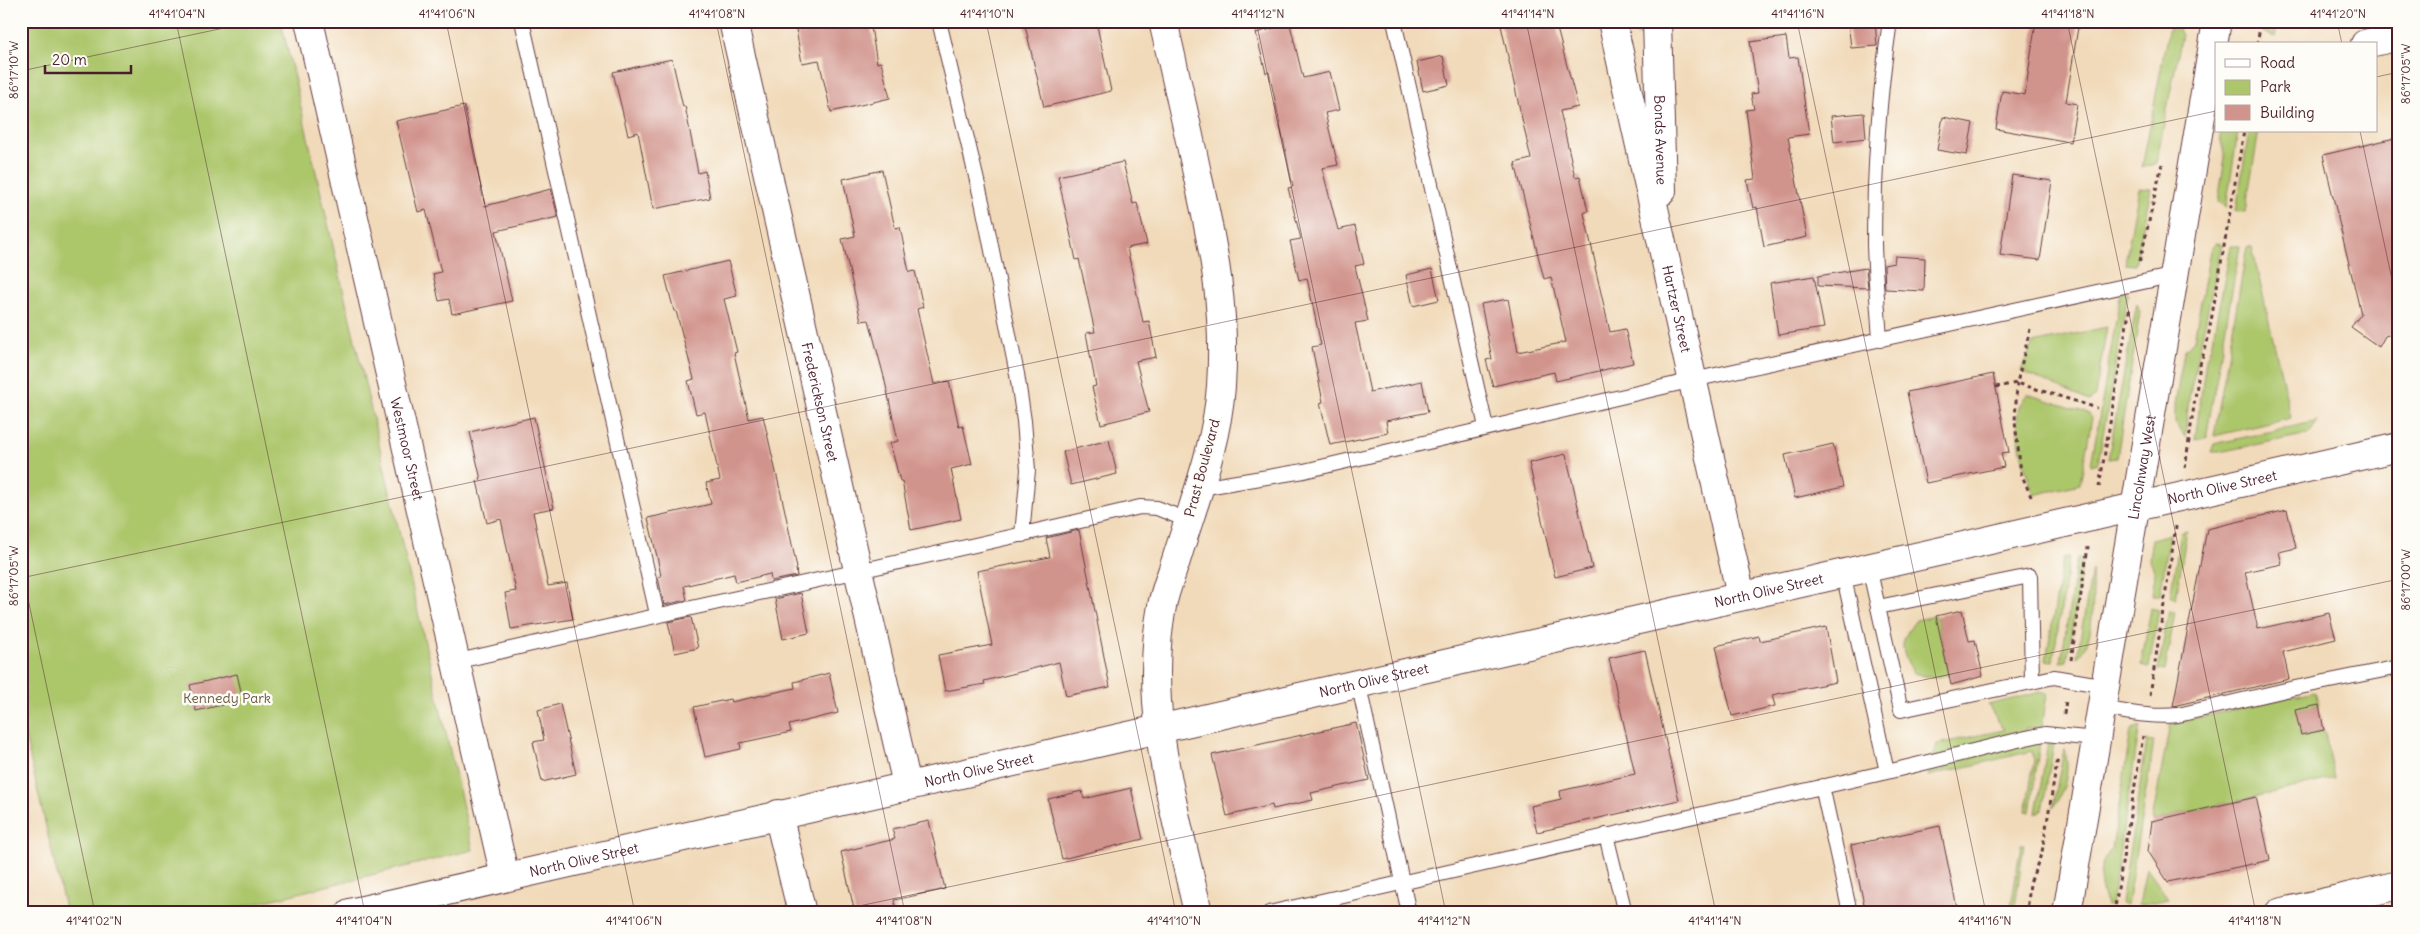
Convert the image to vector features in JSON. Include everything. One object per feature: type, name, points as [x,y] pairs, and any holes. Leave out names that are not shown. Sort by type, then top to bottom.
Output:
[{"type":"street","name":"Westmoor Street","points":[[309,21],[505,877]]},
{"type":"street","name":"Frederickson Street","points":[[733,21],[907,784]]},
{"type":"street","name":"Prast Boulevard","points":[[1163,21],[1205,209],[1220,289],[1223,333],[1221,388],[1212,442],[1200,488],[1162,604],[1156,647],[1155,691],[1159,728],[1198,913]]},
{"type":"street","name":"Hartzer Street","points":[[1612,21],[1741,596]]},
{"type":"street","name":"Bonds Avenue","points":[[1657,21],[1664,258]]},
{"type":"street","points":[[2374,42],[2399,36]]},
{"type":"street","name":"Lincolnway West","points":[[2067,913],[2215,38]]},
{"type":"street","name":"North Olive Street","points":[[350,913],[907,784],[2399,447]]},
{"type":"street","points":[[778,814],[802,913]]},
{"type":"street","points":[[2279,913],[2399,885]]},
{"type":"lane","points":[[522,21],[657,614]]},
{"type":"lane","points":[[939,21],[983,206],[1017,374],[1024,421],[1028,470],[1022,535]]},
{"type":"lane","points":[[1394,21],[1486,428]]},
{"type":"lane","points":[[1880,340],[1874,247],[1875,205],[1879,116],[1890,21]]},
{"type":"lane","points":[[1200,488],[1304,471],[1693,380],[2175,275]]},
{"type":"lane","points":[[455,662],[657,614],[858,572],[1140,507],[1157,508],[1188,521]]},
{"type":"lane","points":[[1870,567],[1901,710],[2054,677],[2155,716],[2178,715],[2290,689],[2399,668]]},
{"type":"lane","points":[[1842,573],[1887,772]]},
{"type":"lane","points":[[1878,607],[2030,576],[2032,682]]},
{"type":"lane","points":[[1358,682],[1409,913]]},
{"type":"lane","points":[[1269,913],[1887,772],[2045,734],[2096,739]]},
{"type":"lane","points":[[1822,786],[1850,913]]},
{"type":"lane","points":[[1606,835],[1625,913]]},
{"type":"path","points":[[2258,42],[2261,21]]},
{"type":"path","points":[[2188,446],[2200,364],[2207,344],[2244,132]]},
{"type":"path","points":[[2099,484],[2132,298]]},
{"type":"path","points":[[2032,306],[2029,340],[2017,383],[2015,422],[2020,473],[2032,499]]},
{"type":"path","points":[[1996,387],[2017,383],[2097,408]]},
{"type":"green space","name":"Kennedy Park","points":[[21,21],[281,21],[473,850],[217,913],[66,913],[21,719]]},
{"type":"green space","points":[[1629,21],[1650,21],[1647,31],[1639,36],[1632,31]]},
{"type":"green space","points":[[2265,21],[2278,21],[2275,37],[2263,32]]},
{"type":"green space","points":[[2169,26],[2177,26],[2182,35],[2156,163],[2142,168]]},
{"type":"green space","points":[[2221,132],[2238,132],[2226,208],[2218,202],[2225,157],[2220,137]]},
{"type":"green space","points":[[2249,132],[2259,132],[2245,212],[2236,211]]},
{"type":"green space","points":[[2139,188],[2151,189],[2135,265],[2125,264]]},
{"type":"green space","points":[[2216,243],[2222,244],[2189,398],[2185,437],[2175,423],[2175,405],[2184,351],[2194,340],[2210,250]]},
{"type":"green space","points":[[2231,246],[2240,246],[2206,438],[2195,440],[2206,359],[2211,347]]},
{"type":"green space","points":[[2247,247],[2252,247],[2291,418],[2214,436]]},
{"type":"green space","points":[[2121,291],[2128,294],[2098,463],[2091,465]]},
{"type":"green space","points":[[2137,303],[2140,312],[2117,458],[2108,459]]},
{"type":"green space","points":[[2107,327],[2095,396],[2089,401],[2021,371],[2033,343]]},
{"type":"green space","points":[[2027,394],[2088,413],[2092,418],[2080,484],[2034,495],[2024,465],[2017,421],[2020,405]]},
{"type":"green space","points":[[2318,421],[2309,434],[2211,452],[2214,444]]},
{"type":"green space","points":[[2187,530],[2176,598],[2170,597],[2181,532]]},
{"type":"green space","points":[[2170,534],[2160,595],[2152,595],[2155,572],[2149,559],[2152,539]]},
{"type":"green space","points":[[2069,557],[2053,661],[2046,660],[2063,558]]},
{"type":"green space","points":[[2077,558],[2083,559],[2067,661],[2061,662]]},
{"type":"green space","points":[[2092,570],[2093,603],[2088,642],[2077,657]]},
{"type":"green space","points":[[2151,608],[2159,610],[2149,668],[2141,666]]},
{"type":"green space","points":[[2169,611],[2175,612],[2165,671],[2158,670]]},
{"type":"green space","points":[[1936,616],[1949,674],[1932,678],[1914,673],[1906,658],[1903,646],[1906,634],[1916,620]]},
{"type":"green space","points":[[2315,691],[2319,705],[2296,710],[2301,735],[2324,730],[2335,778],[2152,821],[2170,724]]},
{"type":"green space","points":[[2041,692],[2047,694],[2042,727],[2025,729],[2028,745],[2040,742],[2030,812],[2026,811],[2034,761],[2032,751],[1928,776],[1937,744],[2004,730],[1988,705]]},
{"type":"green space","points":[[2140,726],[2111,905],[2107,906],[2102,891],[2101,869],[2112,849],[2131,730]]},
{"type":"green space","points":[[2147,741],[2154,742],[2127,905],[2121,903]]},
{"type":"green space","points":[[2048,743],[2054,744],[2042,811],[2036,813]]},
{"type":"green space","points":[[2064,749],[2067,763],[2066,779],[2061,794],[2053,807]]},
{"type":"green space","points":[[2021,844],[2024,844],[2014,913],[2010,913]]},
{"type":"green space","points":[[2146,868],[2169,899],[2139,905]]},
{"type":"building","points":[[811,21],[870,21],[877,63],[881,62],[890,98],[831,112],[819,60],[802,63],[795,24]]},
{"type":"building","points":[[1024,21],[1096,21],[1111,91],[1044,107]]},
{"type":"building","points":[[1500,21],[1555,21],[1578,107],[1560,111],[1575,177],[1580,176],[1588,211],[1584,213],[1595,267],[1610,332],[1625,329],[1633,363],[1556,381],[1554,372],[1493,386],[1486,360],[1492,359],[1481,304],[1508,299],[1518,352],[1566,342],[1551,277],[1544,279],[1515,163],[1531,159]]},
{"type":"building","points":[[1848,21],[1875,21],[1877,46],[1851,48]]},
{"type":"building","points":[[2036,21],[2079,21],[2066,102],[2077,104],[2070,142],[1996,129],[2002,91],[2025,95]]},
{"type":"building","points":[[1290,24],[1303,78],[1330,72],[1339,110],[1325,113],[1338,165],[1322,168],[1338,230],[1355,226],[1364,264],[1355,266],[1368,321],[1355,323],[1370,392],[1422,381],[1428,412],[1386,421],[1388,433],[1330,445],[1320,403],[1323,402],[1312,347],[1321,345],[1307,278],[1299,280],[1290,241],[1301,239],[1288,188],[1293,187],[1269,72],[1266,73],[1256,33]]},
{"type":"building","points":[[1786,37],[1789,58],[1798,57],[1809,134],[1788,137],[1807,237],[1764,247],[1757,207],[1753,208],[1747,180],[1755,179],[1746,110],[1754,109],[1751,94],[1758,93],[1750,42]]},
{"type":"building","points":[[1443,56],[1449,85],[1423,91],[1417,62]]},
{"type":"building","points":[[672,59],[683,107],[685,106],[698,173],[705,171],[710,198],[653,209],[638,132],[628,135],[613,72]]},
{"type":"building","points":[[464,106],[485,206],[551,189],[558,217],[496,231],[512,301],[452,314],[449,299],[439,301],[433,274],[441,272],[426,210],[418,212],[396,121]]},
{"type":"building","points":[[1864,113],[1866,138],[1834,142],[1831,116]]},
{"type":"building","points":[[1943,117],[1973,123],[1967,155],[1937,150]]},
{"type":"building","points":[[2399,137],[2399,332],[2385,336],[2379,347],[2351,327],[2361,314],[2323,155]]},
{"type":"building","points":[[1123,162],[1133,204],[1137,203],[1147,244],[1127,248],[1143,322],[1149,321],[1156,357],[1136,361],[1149,412],[1101,424],[1092,387],[1096,386],[1086,333],[1095,332],[1079,259],[1076,260],[1058,176]]},
{"type":"building","points":[[882,170],[895,228],[900,227],[909,272],[915,271],[923,307],[917,309],[934,384],[949,381],[959,427],[963,426],[972,464],[951,469],[961,519],[911,530],[902,481],[900,481],[890,443],[898,441],[884,377],[869,320],[861,321],[842,239],[855,236],[843,179]]},
{"type":"building","points":[[2012,175],[2052,181],[2040,260],[2000,255]]},
{"type":"building","points":[[1895,256],[1925,258],[1924,291],[1885,289],[1884,265],[1894,263]]},
{"type":"building","points":[[728,261],[737,296],[724,299],[737,352],[734,353],[749,419],[763,416],[797,568],[797,576],[771,581],[770,574],[736,582],[734,574],[684,586],[687,600],[664,605],[658,577],[661,576],[648,518],[711,504],[706,483],[720,480],[705,412],[696,414],[688,381],[694,379],[665,276]]},
{"type":"building","points":[[1866,268],[1868,288],[1818,286],[1818,276]]},
{"type":"building","points":[[1432,269],[1439,300],[1413,306],[1406,275]]},
{"type":"building","points":[[1814,276],[1824,328],[1778,335],[1770,283]]},
{"type":"building","points":[[1993,374],[2009,452],[2001,453],[2004,467],[1926,483],[1907,392]]},
{"type":"building","points":[[534,417],[554,508],[533,512],[548,586],[567,583],[573,619],[511,629],[505,593],[516,591],[501,519],[487,523],[477,481],[481,480],[470,432]]},
{"type":"building","points":[[1109,440],[1117,474],[1071,485],[1063,452]]},
{"type":"building","points":[[1833,444],[1843,487],[1795,498],[1785,455]]},
{"type":"building","points":[[1566,454],[1592,568],[1555,577],[1529,463]]},
{"type":"building","points":[[2287,510],[2296,548],[2279,552],[2282,564],[2245,572],[2258,629],[2329,613],[2336,639],[2283,652],[2289,679],[2173,706],[2207,529]]},
{"type":"building","points":[[1079,530],[1110,687],[1066,696],[1059,662],[984,681],[985,684],[945,691],[938,655],[992,645],[977,571],[1050,557],[1046,538]]},
{"type":"building","points":[[801,593],[809,633],[783,639],[775,599]]},
{"type":"building","points":[[1962,610],[1969,641],[1975,640],[1983,676],[1951,685],[1936,616]]},
{"type":"building","points":[[691,617],[698,648],[675,653],[668,622]]},
{"type":"building","points":[[1826,627],[1836,682],[1772,695],[1775,706],[1732,716],[1716,646],[1759,636],[1760,641]]},
{"type":"building","points":[[1645,650],[1679,800],[1537,832],[1531,806],[1561,799],[1560,791],[1635,774],[1609,658]]},
{"type":"building","points":[[829,673],[838,713],[789,725],[791,732],[740,743],[741,749],[705,757],[694,707],[730,699],[731,702],[795,688],[794,682]]},
{"type":"building","points":[[237,674],[243,700],[196,711],[190,685]]},
{"type":"building","points":[[560,704],[576,774],[542,782],[533,742],[544,740],[538,710]]},
{"type":"building","points":[[2319,705],[2324,730],[2301,735],[2295,710]]},
{"type":"building","points":[[1356,723],[1369,780],[1311,793],[1313,800],[1273,809],[1272,805],[1227,816],[1212,755]]},
{"type":"building","points":[[1131,788],[1143,839],[1062,859],[1048,799],[1082,791],[1084,799]]},
{"type":"building","points":[[2256,797],[2270,860],[2168,882],[2148,851],[2152,821]]},
{"type":"building","points":[[929,821],[945,889],[894,900],[897,913],[855,913],[841,852],[895,839],[892,829]]},
{"type":"building","points":[[1940,826],[1958,913],[1866,913],[1851,845]]}]
